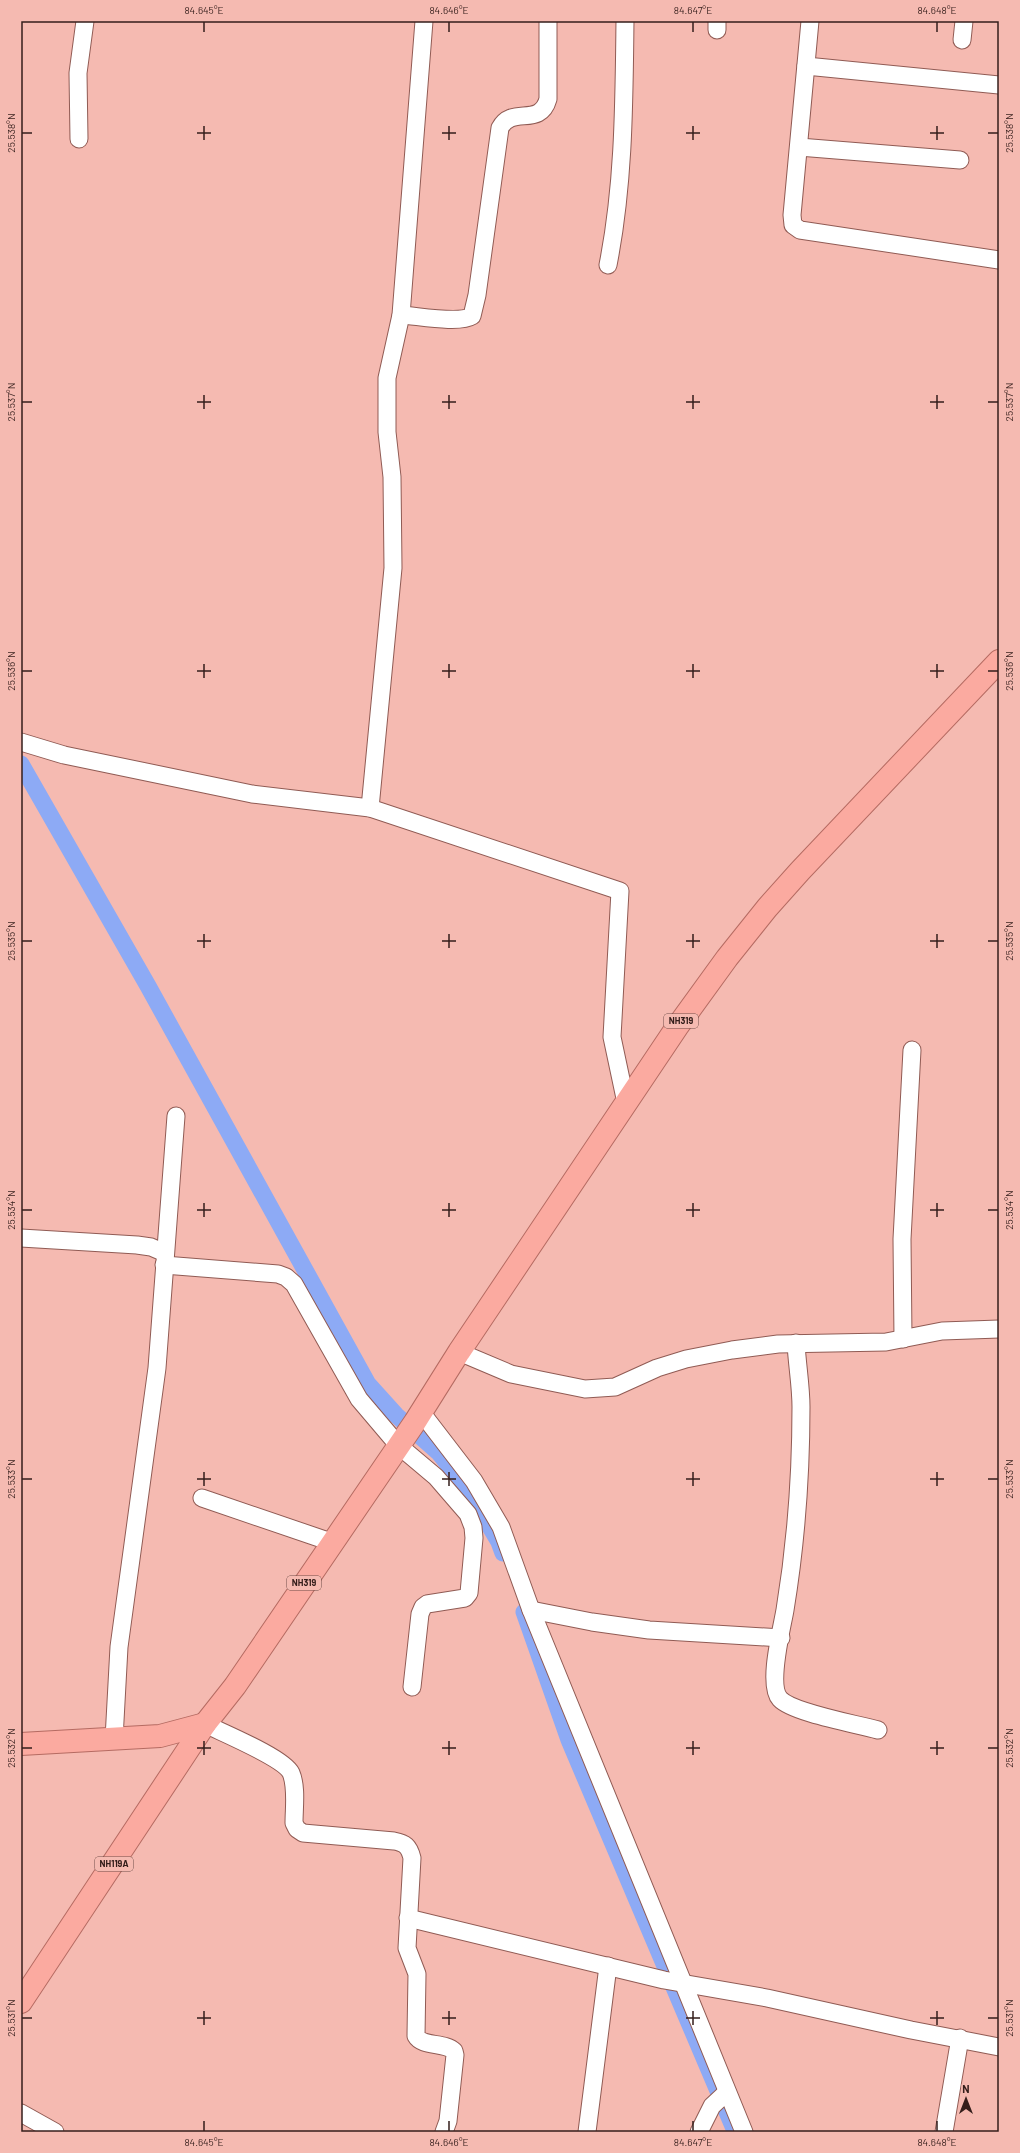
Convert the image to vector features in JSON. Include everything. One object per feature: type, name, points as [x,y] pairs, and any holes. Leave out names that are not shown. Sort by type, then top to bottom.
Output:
[{"type":"highway","name":"NH319","points":[[205,1724],[235,1686],[331,1542],[418,1417],[459,1352],[677,1027],[767,908],[848,819],[999,661]]},
{"type":"highway","points":[[21,1744],[160,1736],[205,1724]]},
{"type":"highway","name":"NH119A","points":[[21,2002],[205,1724]]},
{"type":"street","points":[[79,139],[78,73],[85,21]]},
{"type":"street","points":[[370,808],[393,568],[392,477],[388,432],[387,378],[401,315],[424,21]]},
{"type":"street","points":[[401,315],[457,319],[467,319],[472,316],[476,303],[500,128],[504,120],[511,117],[538,114],[546,109],[548,100],[548,21]]},
{"type":"street","points":[[608,265],[616,226],[623,154],[625,21]]},
{"type":"street","points":[[810,21],[792,215],[793,225],[800,230],[999,260]]},
{"type":"street","points":[[962,40],[964,21]]},
{"type":"street","points":[[806,66],[999,85]]},
{"type":"street","points":[[799,147],[960,160]]},
{"type":"street","points":[[21,742],[64,755],[252,794],[370,808],[620,891],[612,1037],[626,1103]]},
{"type":"street","points":[[903,1339],[902,1239],[912,1050]]},
{"type":"street","points":[[114,1739],[119,1648],[157,1368],[164,1259],[176,1116]]},
{"type":"street","points":[[21,1238],[151,1247],[164,1259],[278,1274],[286,1277],[294,1284],[359,1399],[400,1443],[436,1477],[468,1514],[473,1527],[474,1538],[469,1593],[465,1598],[427,1604],[423,1607],[420,1614],[412,1687]]},
{"type":"street","points":[[459,1352],[511,1374],[585,1389],[615,1386],[657,1368],[709,1354],[778,1344],[886,1342],[942,1331],[999,1329]]},
{"type":"street","points":[[796,1343],[801,1406],[799,1477],[791,1578],[775,1673],[775,1689],[780,1699],[793,1708],[878,1730]]},
{"type":"street","points":[[418,1417],[474,1481],[508,1544],[531,1610],[674,1982],[721,2098],[744,2132]]},
{"type":"street","points":[[202,1498],[331,1542]]},
{"type":"street","points":[[531,1610],[592,1622],[649,1630],[781,1638]]},
{"type":"street","points":[[205,1724],[269,1755],[281,1762],[291,1772],[293,1782],[294,1823],[297,1829],[303,1833],[394,1841],[403,1843],[410,1848],[412,1858],[408,1918],[408,1953],[417,1974],[416,2038],[448,2046],[454,2051],[455,2056],[448,2121],[444,2132]]},
{"type":"street","points":[[408,1918],[674,1982],[767,1998],[911,2030],[960,2038],[999,2047]]},
{"type":"street","points":[[587,2132],[608,1966]]},
{"type":"street","points":[[944,2132],[960,2038]]},
{"type":"street","points":[[699,2132],[721,2098]]},
{"type":"street","points":[[21,2113],[55,2132]]},
{"type":"waterway","points":[[21,764],[148,986],[368,1384],[396,1415],[439,1453],[467,1488],[499,1542],[503,1553]]},
{"type":"waterway","points":[[524,1612],[569,1740],[735,2131]]}]
